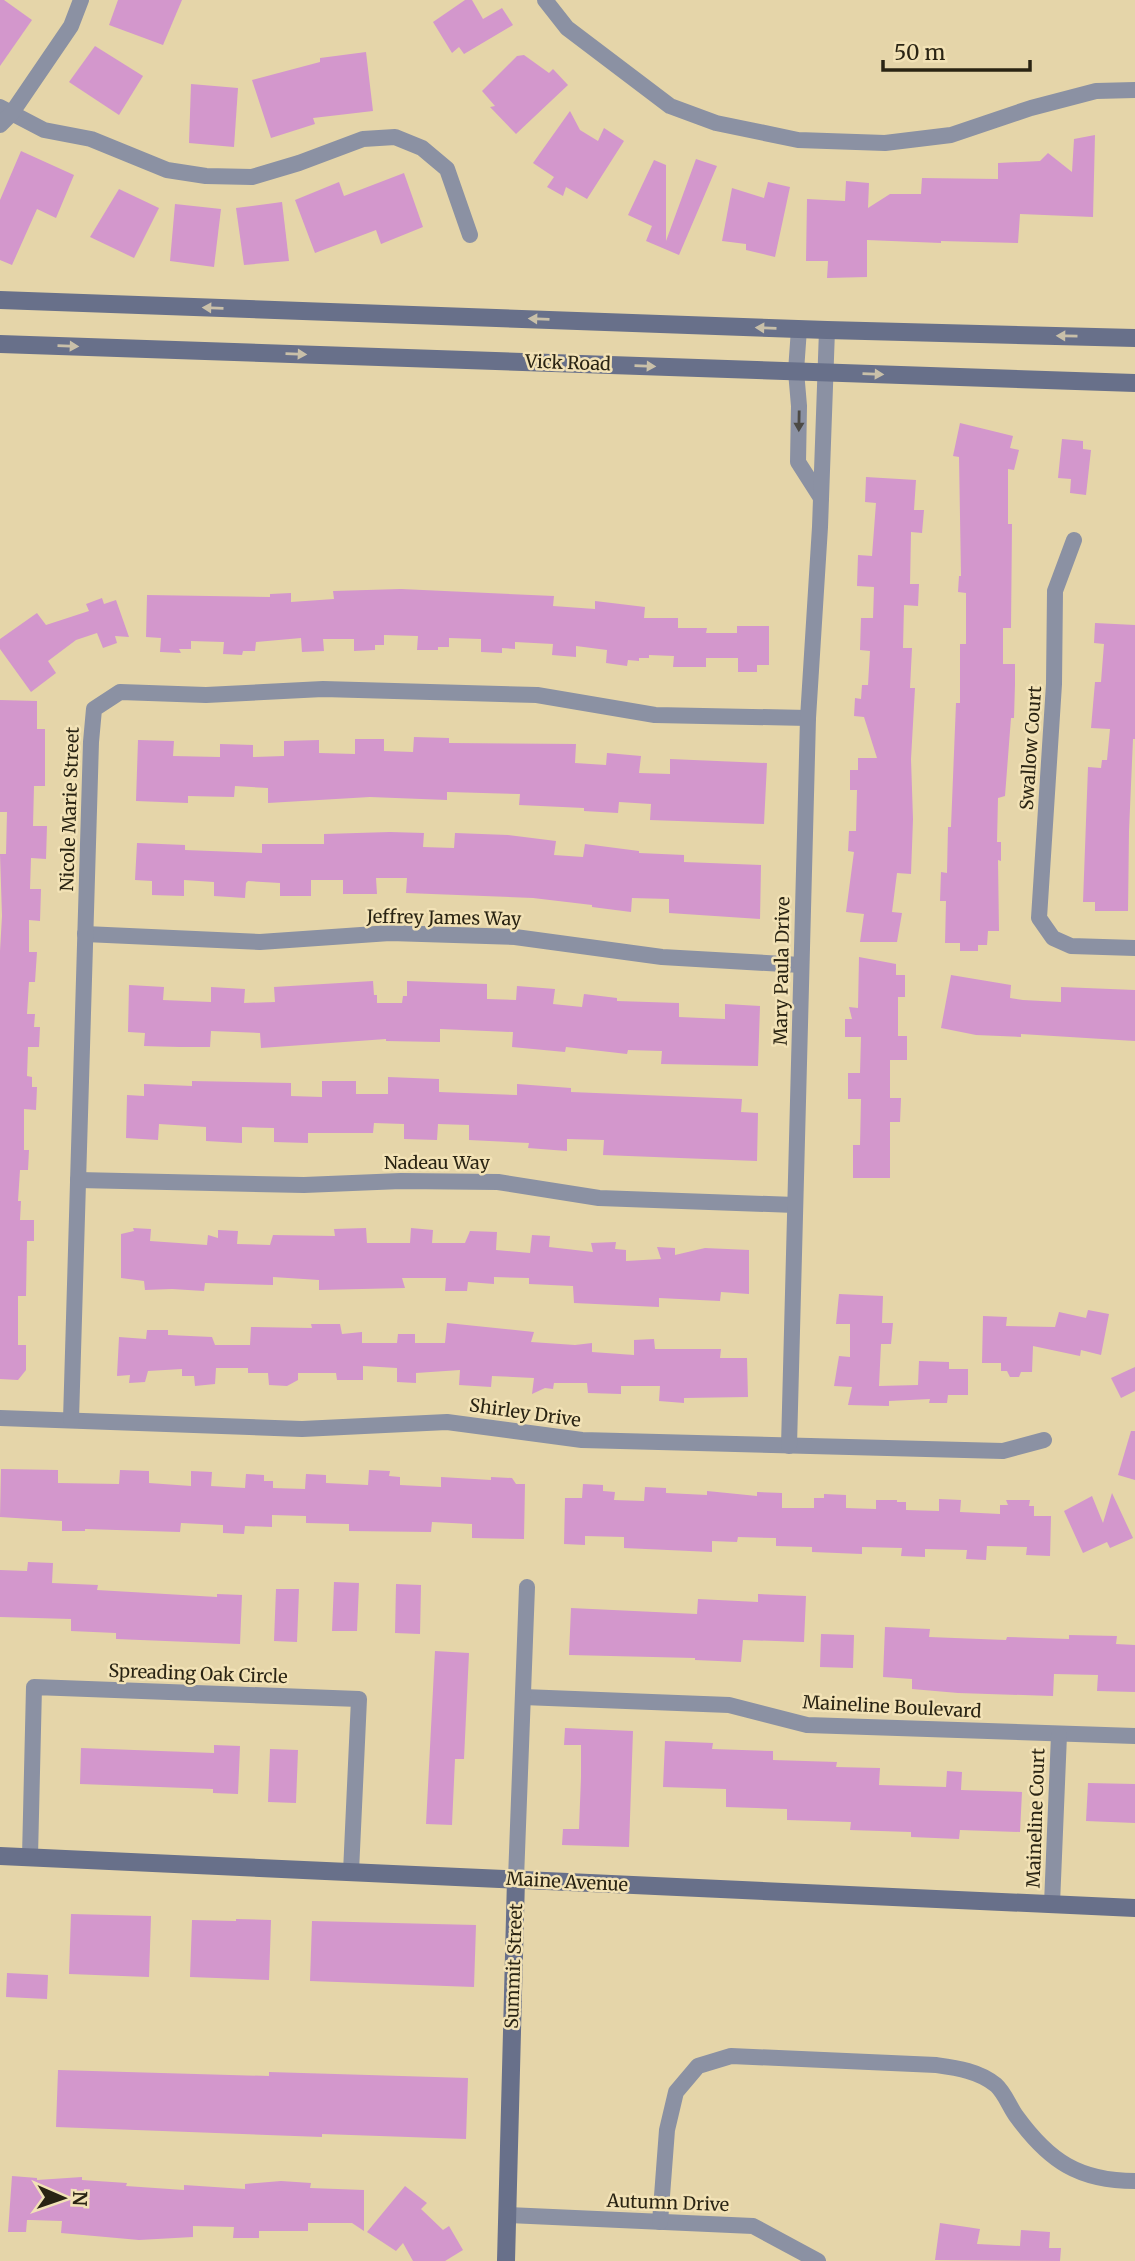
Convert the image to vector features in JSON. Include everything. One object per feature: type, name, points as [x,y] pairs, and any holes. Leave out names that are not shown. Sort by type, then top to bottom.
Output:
[{"type":"street","points":[[82,0],[71,26],[4,115],[44,130],[91,139],[167,170],[206,176],[252,177],[363,139],[395,137],[422,148],[447,169],[470,235]]},
{"type":"street","points":[[545,0],[567,28],[670,106],[716,123],[798,141],[885,143],[951,135],[1031,108],[1096,91],[1135,90]]},
{"type":"street","points":[[0,300],[827,330],[1135,338]]},
{"type":"street","points":[[799,329],[796,371],[799,406],[798,462],[821,498]]},
{"type":"street","name":"Mary Paula Drive","points":[[789,1446],[808,718],[821,498],[827,330]]},
{"type":"street","name":"Vick Road","points":[[0,344],[1135,383]]},
{"type":"street","name":"Swallow Court","points":[[1074,540],[1055,591],[1055,684],[1039,918],[1053,937],[1071,946],[1135,948]]},
{"type":"street","name":"Nicole Marie Street","points":[[71,1420],[94,709],[120,692],[205,695],[323,689],[537,695],[655,715],[808,718]]},
{"type":"street","name":"Jeffrey James Way","points":[[85,934],[260,942],[390,933],[515,937],[662,957],[801,965]]},
{"type":"street","name":"Nadeau Way","points":[[78,1180],[304,1185],[401,1181],[498,1182],[599,1198],[795,1205]]},
{"type":"street","name":"Shirley Drive","points":[[0,1418],[302,1429],[447,1422],[582,1440],[1003,1451],[1044,1440]]},
{"type":"street","name":"Summit Street","points":[[506,2261],[527,1587]]},
{"type":"street","name":"Spreading Oak Circle","points":[[30,1857],[34,1687],[359,1699],[351,1872]]},
{"type":"street","name":"Maineline Boulevard","points":[[523,1698],[729,1705],[807,1725],[1135,1736]]},
{"type":"street","name":"Maineline Court","points":[[1052,1904],[1059,1735]]},
{"type":"street","name":"Maine Avenue","points":[[0,1856],[1135,1908]]},
{"type":"street","points":[[660,2222],[667,2130],[676,2092],[698,2066],[731,2056],[936,2065],[965,2069],[997,2086],[1015,2115],[1041,2148],[1074,2171],[1117,2181],[1135,2181]]},
{"type":"street","name":"Autumn Drive","points":[[508,2215],[753,2226],[818,2261]]},
{"type":"building","points":[[0,0],[4,0],[32,20],[0,66]]},
{"type":"building","points":[[118,0],[182,0],[163,45],[109,25]]},
{"type":"building","points":[[465,0],[472,0],[483,19],[502,8],[513,25],[464,54],[459,47],[452,53],[433,22]]},
{"type":"building","points":[[95,46],[143,76],[119,115],[69,82]]},
{"type":"building","points":[[366,52],[373,111],[313,118],[315,124],[271,138],[252,80],[320,62],[320,58]]},
{"type":"building","points":[[524,55],[549,73],[553,69],[568,85],[516,134],[490,107],[495,106],[482,91],[517,56]]},
{"type":"building","points":[[191,84],[238,88],[234,147],[189,143]]},
{"type":"building","points":[[570,111],[580,130],[598,141],[604,128],[624,141],[587,199],[566,187],[563,196],[547,187],[554,177],[533,163]]},
{"type":"building","points":[[1095,135],[1093,217],[1020,214],[1018,243],[867,240],[867,277],[827,278],[828,261],[806,261],[807,199],[845,201],[846,181],[869,183],[868,208],[890,194],[921,194],[922,178],[998,179],[998,163],[1040,161],[1048,153],[1072,172],[1074,139]]},
{"type":"building","points":[[21,151],[74,175],[56,218],[37,209],[12,265],[0,260],[0,200]]},
{"type":"building","points":[[696,159],[717,166],[679,255],[646,241],[652,226],[628,215],[654,160],[666,165],[666,241]]},
{"type":"building","points":[[404,173],[423,227],[381,244],[376,230],[315,253],[295,200],[339,182],[344,196]]},
{"type":"building","points":[[768,182],[790,187],[775,257],[746,250],[746,244],[722,241],[732,188],[764,198]]},
{"type":"building","points":[[119,189],[159,208],[134,258],[90,237]]},
{"type":"building","points":[[282,202],[289,261],[244,265],[236,208]]},
{"type":"building","points":[[175,204],[221,209],[214,267],[170,261]]},
{"type":"building","points":[[960,423],[1013,436],[1010,448],[1019,450],[1014,470],[1008,469],[1008,524],[1012,524],[1011,628],[1003,628],[1003,664],[1015,664],[1015,684],[1005,796],[998,798],[997,842],[1001,842],[1001,861],[998,860],[999,931],[988,931],[987,945],[978,945],[978,951],[960,951],[960,943],[945,943],[946,901],[940,901],[941,872],[947,873],[948,827],[951,827],[956,703],[960,703],[960,644],[966,644],[966,593],[958,592],[961,576],[959,457],[953,456]]},
{"type":"building","points":[[1062,439],[1083,441],[1083,449],[1091,450],[1086,495],[1070,493],[1071,479],[1058,478]]},
{"type":"building","points":[[866,477],[916,480],[914,510],[924,510],[922,533],[911,532],[910,584],[919,584],[918,606],[904,605],[903,648],[912,648],[910,688],[915,688],[911,759],[913,819],[911,874],[897,873],[892,912],[902,913],[897,942],[860,942],[864,914],[846,912],[854,852],[848,851],[849,831],[856,831],[857,790],[850,790],[850,770],[858,770],[858,758],[877,758],[864,717],[854,716],[855,698],[861,699],[862,685],[868,685],[870,651],[860,650],[861,618],[873,618],[874,587],[857,586],[858,555],[872,556],[876,503],[865,502]]},
{"type":"building","points":[[401,589],[554,596],[553,606],[595,609],[595,601],[645,607],[644,618],[678,618],[678,628],[707,628],[706,633],[737,633],[737,626],[769,626],[769,665],[757,665],[757,672],[738,672],[738,658],[706,658],[706,667],[673,667],[674,656],[649,655],[649,658],[639,658],[639,661],[628,660],[627,666],[606,663],[607,650],[576,646],[576,657],[552,655],[553,644],[515,642],[515,649],[502,648],[502,653],[481,652],[481,639],[449,638],[449,647],[417,650],[418,636],[384,635],[384,645],[375,645],[375,650],[354,651],[354,639],[323,639],[324,651],[302,652],[301,638],[256,642],[255,651],[243,651],[242,655],[223,654],[224,642],[191,641],[191,649],[179,649],[181,653],[160,652],[161,638],[146,637],[147,595],[270,597],[270,594],[291,593],[291,602],[334,599],[333,591]]},
{"type":"building","points":[[102,598],[104,604],[116,600],[129,637],[115,636],[117,643],[103,648],[97,633],[76,640],[48,661],[56,673],[31,692],[0,649],[0,639],[37,613],[46,625],[89,611],[86,604]]},
{"type":"building","points":[[1095,623],[1135,625],[1135,739],[1129,831],[1128,911],[1095,911],[1095,902],[1083,902],[1088,767],[1101,768],[1102,760],[1107,760],[1110,729],[1091,728],[1095,682],[1101,682],[1104,644],[1094,643]]},
{"type":"building","points":[[0,700],[37,701],[37,729],[45,729],[45,786],[34,786],[33,826],[47,826],[46,859],[31,858],[30,889],[41,889],[40,921],[29,920],[29,952],[37,952],[35,982],[29,982],[27,1014],[35,1014],[34,1027],[40,1027],[39,1047],[28,1047],[27,1076],[32,1077],[32,1087],[37,1087],[36,1110],[24,1109],[24,1150],[29,1150],[28,1170],[20,1170],[18,1201],[21,1201],[20,1220],[34,1220],[34,1241],[27,1241],[26,1296],[18,1296],[18,1345],[26,1345],[26,1370],[18,1380],[0,1379],[0,854],[6,854],[7,812],[0,812]]},
{"type":"building","points":[[414,737],[449,738],[449,743],[576,744],[575,763],[606,765],[607,753],[641,756],[639,773],[670,774],[670,759],[767,763],[764,824],[650,820],[651,804],[619,802],[618,813],[584,811],[584,808],[519,805],[520,794],[447,792],[447,800],[370,797],[268,803],[268,788],[235,786],[234,797],[188,796],[188,803],[136,801],[138,740],[174,741],[173,756],[220,757],[220,744],[253,745],[253,757],[284,756],[284,741],[319,740],[319,753],[355,754],[355,739],[384,739],[384,751],[413,752]]},
{"type":"building","points":[[424,833],[423,847],[454,848],[455,833],[508,835],[556,841],[554,855],[583,857],[585,844],[639,853],[684,855],[684,862],[761,865],[760,919],[669,913],[669,899],[632,898],[631,912],[533,898],[406,893],[407,878],[376,878],[377,894],[343,894],[343,880],[311,880],[311,896],[280,896],[280,883],[248,881],[245,898],[214,896],[214,882],[184,880],[184,896],[152,895],[152,881],[135,880],[137,843],[185,845],[185,850],[262,853],[262,844],[324,844],[324,834]]},
{"type":"building","points":[[859,957],[896,964],[896,975],[905,975],[905,997],[898,997],[898,1036],[907,1036],[907,1060],[890,1060],[890,1098],[901,1098],[900,1122],[890,1122],[890,1178],[853,1178],[853,1145],[860,1145],[861,1099],[848,1099],[848,1073],[860,1073],[861,1037],[845,1037],[845,1019],[852,1019],[849,1007],[858,1008]]},
{"type":"building","points":[[951,975],[1011,985],[1010,998],[1023,1000],[1061,1002],[1061,987],[1135,990],[1135,1041],[1021,1034],[1021,1037],[976,1035],[941,1028]]},
{"type":"building","points":[[373,981],[377,1003],[402,1003],[403,996],[407,996],[407,981],[487,984],[487,999],[516,1000],[517,986],[555,989],[553,1004],[582,1007],[584,994],[617,998],[617,1001],[679,1003],[679,1017],[725,1019],[725,1004],[760,1006],[758,1066],[661,1064],[662,1051],[628,1050],[627,1054],[566,1047],[565,1052],[512,1047],[513,1032],[440,1029],[440,1042],[386,1039],[261,1048],[260,1033],[211,1031],[210,1047],[179,1047],[144,1046],[145,1033],[128,1032],[129,985],[164,987],[163,1000],[211,1002],[211,987],[245,989],[244,1003],[275,1002],[274,987]]},
{"type":"building","points":[[388,1077],[439,1079],[439,1092],[517,1095],[517,1084],[571,1088],[571,1092],[742,1099],[741,1112],[758,1113],[757,1161],[603,1155],[604,1140],[567,1139],[567,1151],[528,1148],[529,1143],[469,1140],[469,1125],[438,1124],[437,1140],[404,1139],[404,1124],[374,1123],[373,1133],[308,1133],[308,1143],[274,1142],[274,1128],[242,1127],[242,1143],[206,1141],[206,1127],[159,1124],[158,1140],[126,1138],[127,1095],[144,1096],[144,1084],[192,1086],[192,1081],[291,1083],[291,1096],[322,1097],[322,1081],[356,1081],[356,1094],[388,1094]]},
{"type":"building","points":[[133,1228],[151,1229],[150,1241],[207,1245],[208,1235],[218,1238],[218,1230],[238,1231],[237,1244],[270,1245],[273,1235],[335,1236],[334,1229],[366,1228],[367,1243],[410,1243],[411,1228],[433,1230],[432,1243],[465,1243],[470,1231],[497,1232],[496,1250],[530,1253],[532,1235],[550,1236],[549,1247],[593,1252],[591,1243],[616,1242],[615,1249],[626,1250],[626,1261],[661,1259],[657,1247],[675,1248],[675,1255],[705,1248],[749,1250],[749,1294],[721,1292],[720,1301],[659,1298],[659,1307],[574,1303],[573,1286],[529,1284],[529,1278],[494,1277],[494,1284],[468,1282],[467,1291],[445,1291],[446,1278],[402,1278],[405,1288],[319,1290],[319,1280],[273,1277],[273,1285],[205,1283],[204,1291],[145,1290],[144,1281],[121,1278],[121,1234],[134,1231]]},
{"type":"building","points":[[839,1294],[883,1296],[882,1323],[893,1323],[891,1344],[881,1344],[879,1386],[918,1385],[919,1361],[949,1362],[949,1369],[968,1369],[968,1395],[948,1395],[947,1403],[929,1403],[930,1399],[889,1401],[889,1406],[848,1405],[852,1387],[834,1386],[839,1356],[850,1357],[850,1324],[836,1324]]},
{"type":"building","points":[[1088,1310],[1109,1314],[1101,1355],[1081,1350],[1080,1356],[1033,1346],[1032,1372],[1021,1372],[1019,1377],[1010,1377],[1007,1371],[1001,1371],[1001,1363],[982,1363],[983,1316],[1007,1317],[1006,1326],[1055,1327],[1059,1312],[1086,1318]]},
{"type":"building","points":[[447,1323],[534,1332],[531,1342],[575,1345],[592,1343],[592,1352],[634,1355],[634,1340],[654,1339],[655,1349],[721,1349],[720,1358],[747,1358],[748,1397],[684,1398],[684,1403],[659,1401],[660,1386],[621,1386],[621,1394],[588,1393],[587,1383],[554,1383],[553,1389],[545,1388],[532,1394],[534,1378],[492,1376],[491,1387],[459,1385],[460,1370],[416,1373],[416,1383],[397,1382],[397,1368],[363,1366],[363,1380],[337,1380],[336,1373],[298,1373],[298,1380],[287,1386],[269,1385],[268,1373],[248,1373],[248,1368],[216,1368],[215,1384],[195,1386],[194,1376],[182,1376],[182,1369],[148,1371],[145,1382],[129,1383],[130,1375],[117,1376],[119,1337],[146,1339],[147,1330],[168,1330],[168,1335],[212,1337],[215,1345],[250,1345],[251,1327],[312,1328],[311,1324],[340,1324],[342,1334],[362,1332],[362,1343],[397,1343],[398,1334],[415,1334],[415,1343],[445,1343]]},
{"type":"building","points":[[1135,1367],[1135,1391],[1121,1398],[1111,1378]]},
{"type":"building","points":[[1131,1431],[1135,1431],[1135,1480],[1118,1475]]},
{"type":"building","points":[[1,1469],[58,1470],[58,1483],[119,1484],[120,1470],[149,1471],[149,1483],[191,1486],[191,1471],[212,1472],[211,1486],[245,1488],[246,1474],[264,1475],[264,1481],[273,1481],[273,1488],[305,1489],[306,1474],[326,1475],[326,1483],[368,1485],[369,1470],[390,1471],[389,1476],[400,1477],[400,1485],[441,1487],[441,1477],[491,1480],[491,1477],[512,1478],[516,1484],[525,1484],[524,1539],[472,1538],[472,1524],[432,1522],[431,1532],[349,1531],[349,1524],[306,1523],[306,1516],[272,1515],[272,1527],[245,1526],[244,1534],[223,1533],[223,1525],[181,1523],[180,1532],[85,1529],[62,1531],[62,1521],[0,1517]]},
{"type":"building","points":[[583,1484],[603,1485],[603,1491],[615,1492],[614,1500],[644,1501],[645,1487],[666,1488],[666,1493],[707,1495],[707,1491],[757,1496],[757,1492],[782,1493],[782,1508],[814,1508],[814,1498],[824,1498],[824,1494],[846,1495],[846,1508],[876,1509],[876,1500],[897,1500],[906,1502],[906,1510],[939,1511],[939,1499],[961,1500],[960,1512],[1000,1514],[1000,1505],[1008,1505],[1006,1500],[1030,1500],[1029,1506],[1034,1506],[1034,1516],[1051,1516],[1050,1556],[1026,1555],[1027,1547],[987,1546],[986,1560],[966,1559],[967,1550],[925,1549],[925,1557],[901,1556],[902,1548],[862,1547],[862,1554],[812,1552],[812,1547],[776,1546],[776,1538],[738,1537],[737,1542],[712,1541],[712,1552],[624,1548],[624,1537],[585,1536],[585,1545],[564,1544],[565,1498],[582,1498]]},
{"type":"building","points":[[1112,1493],[1133,1538],[1110,1548],[1107,1542],[1083,1553],[1064,1511],[1092,1496],[1103,1523]]},
{"type":"building","points":[[28,1562],[53,1563],[52,1583],[98,1585],[97,1590],[217,1597],[217,1594],[242,1595],[240,1644],[116,1639],[116,1633],[71,1631],[71,1619],[0,1617],[0,1570],[27,1571]]},
{"type":"building","points":[[334,1582],[359,1583],[357,1631],[332,1631]]},
{"type":"building","points":[[396,1584],[421,1585],[420,1634],[395,1633]]},
{"type":"building","points":[[276,1589],[299,1589],[297,1642],[274,1641]]},
{"type":"building","points":[[758,1594],[806,1596],[804,1642],[743,1640],[741,1662],[695,1658],[569,1655],[571,1608],[697,1614],[698,1599],[758,1602]]},
{"type":"building","points":[[885,1627],[930,1629],[929,1637],[1006,1640],[1007,1637],[1069,1639],[1069,1635],[1117,1636],[1116,1644],[1135,1645],[1135,1692],[1097,1691],[1098,1675],[1054,1674],[1053,1696],[912,1689],[912,1679],[883,1677]]},
{"type":"building","points":[[821,1634],[854,1635],[853,1668],[820,1667]]},
{"type":"building","points":[[435,1651],[469,1653],[464,1759],[455,1759],[452,1825],[426,1824]]},
{"type":"building","points":[[565,1728],[633,1731],[629,1847],[562,1845],[563,1829],[579,1829],[581,1777],[581,1745],[564,1745]]},
{"type":"building","points":[[665,1741],[713,1743],[712,1749],[773,1751],[773,1760],[837,1762],[836,1767],[880,1768],[879,1785],[946,1787],[947,1771],[962,1772],[961,1790],[1022,1792],[1020,1832],[960,1830],[959,1839],[911,1837],[911,1832],[850,1830],[851,1822],[787,1820],[787,1809],[726,1807],[726,1789],[663,1787]]},
{"type":"building","points":[[214,1745],[240,1746],[238,1794],[213,1793],[213,1789],[80,1784],[81,1748],[214,1753]]},
{"type":"building","points":[[270,1749],[298,1750],[296,1803],[268,1802]]},
{"type":"building","points":[[1088,1783],[1135,1784],[1135,1823],[1086,1821]]},
{"type":"building","points":[[71,1914],[151,1916],[149,1977],[69,1974]]},
{"type":"building","points":[[192,1920],[271,1920],[269,1980],[190,1977]]},
{"type":"building","points":[[312,1921],[476,1925],[474,1987],[310,1981]]},
{"type":"building","points":[[7,1973],[48,1975],[47,1999],[6,1997]]},
{"type":"building","points":[[58,2070],[269,2076],[269,2072],[468,2078],[466,2139],[322,2134],[322,2137],[56,2127]]},
{"type":"building","points":[[12,2176],[37,2180],[82,2177],[82,2180],[127,2183],[126,2186],[184,2190],[184,2185],[245,2189],[245,2184],[281,2181],[311,2183],[310,2188],[364,2190],[364,2231],[352,2223],[308,2223],[308,2231],[259,2231],[259,2238],[233,2238],[234,2227],[193,2226],[193,2237],[139,2240],[61,2233],[62,2221],[27,2220],[26,2232],[8,2232]]},
{"type":"building","points":[[405,2186],[427,2203],[421,2209],[443,2230],[449,2226],[463,2250],[445,2261],[413,2261],[403,2243],[396,2251],[367,2232]]},
{"type":"building","points":[[940,2223],[980,2229],[977,2244],[1020,2246],[1021,2230],[1050,2232],[1049,2248],[1061,2248],[1060,2261],[935,2260]]}]
